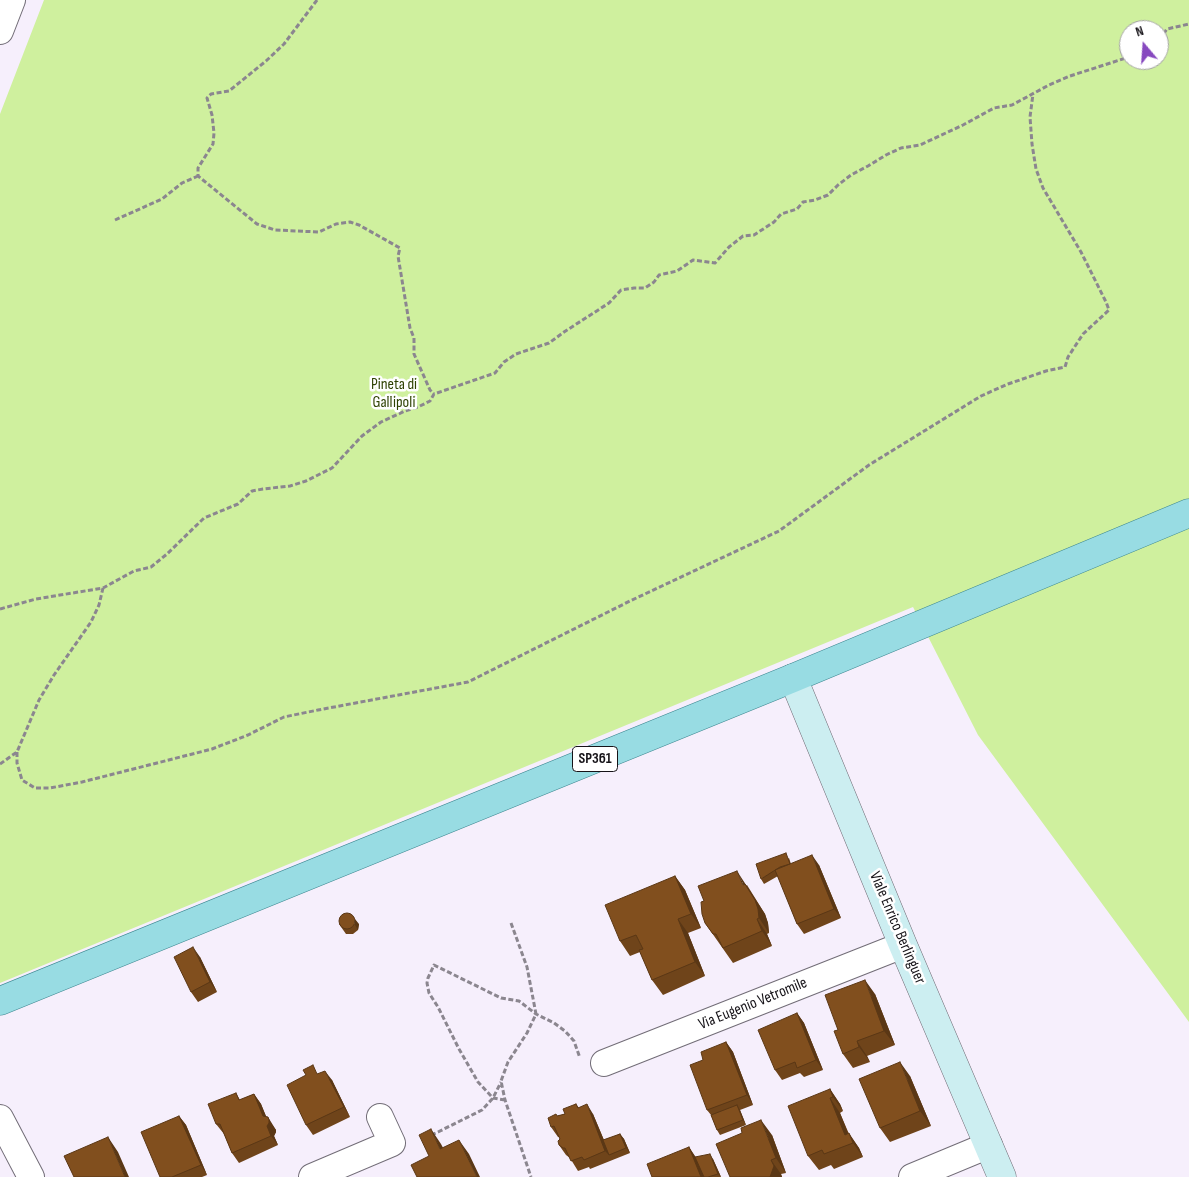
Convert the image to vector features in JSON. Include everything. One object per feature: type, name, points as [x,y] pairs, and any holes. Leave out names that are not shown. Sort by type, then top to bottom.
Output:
[{"type":"main road","name":"SP361","points":[[0,1001],[793,678],[1189,513]]},
{"type":"street","points":[[0,31],[12,0]]},
{"type":"street","name":"Viale Enrico Berlinguer","points":[[793,678],[903,945],[1002,1177]]},
{"type":"street","name":"Via Eugenio Vetromile","points":[[604,1063],[903,945]]},
{"type":"street","points":[[312,1177],[392,1143],[380,1117]]},
{"type":"street","points":[[0,1118],[31,1177]]},
{"type":"street","points":[[912,1177],[989,1145]]},
{"type":"path","points":[[198,176],[198,168],[213,139],[212,115],[207,98],[211,94],[229,91],[266,61],[284,44],[317,0]]},
{"type":"path","points":[[1169,29],[1189,24]]},
{"type":"path","points":[[0,609],[36,598],[102,588],[134,572],[151,567],[204,518],[238,504],[252,491],[290,486],[306,481],[332,468],[362,436],[381,422],[430,401],[434,394],[495,373],[504,362],[516,354],[549,343],[609,303],[621,290],[645,288],[654,282],[659,275],[676,271],[693,260],[715,263],[729,247],[743,236],[754,235],[774,222],[781,214],[797,209],[803,202],[816,200],[828,195],[851,175],[886,154],[901,148],[920,145],[994,108],[1012,105],[1048,85],[1119,60]]},
{"type":"path","points":[[102,588],[99,605],[91,622],[39,700],[17,752],[17,763],[22,780],[35,788],[50,788],[82,782],[212,749],[248,735],[284,717],[468,682],[630,601],[779,531],[869,465],[981,396],[1008,384],[1046,371],[1065,367],[1068,357],[1082,334],[1109,310],[1081,252],[1043,188],[1036,169],[1030,117],[1033,94]]},
{"type":"path","points":[[115,220],[162,199],[182,183],[198,176]]},
{"type":"path","points":[[198,176],[257,224],[275,230],[319,232],[336,224],[350,222],[400,248],[398,256],[410,328],[414,338],[414,354],[430,390],[434,394]]},
{"type":"path","points":[[0,764],[17,752]]},
{"type":"path","points":[[430,1135],[482,1110],[493,1098],[508,1062],[527,1033],[536,1014],[527,966],[510,923]]},
{"type":"path","points":[[505,1100],[493,1098],[487,1094],[478,1082],[429,993],[427,983],[434,965],[501,998],[519,1000],[536,1014],[565,1031],[574,1041]]},
{"type":"path","points":[[500,1082],[531,1177]]},
{"type":"green space","name":"Pineta di Gallipoli","points":[[44,0],[1189,0],[1189,1022],[978,735],[913,607],[0,983],[0,114]]},
{"type":"building","points":[[786,853],[790,864],[780,867],[761,879],[756,864]]},
{"type":"building","points":[[812,855],[834,909],[797,924],[775,870]]},
{"type":"building","points":[[737,871],[743,885],[745,884],[755,900],[759,918],[757,919],[762,931],[723,948],[716,934],[713,934],[705,923],[701,902],[704,901],[698,886]]},
{"type":"building","points":[[675,876],[691,914],[678,919],[695,962],[652,980],[639,950],[643,949],[636,935],[620,941],[605,905]]},
{"type":"building","points":[[344,913],[350,913],[355,918],[353,927],[344,929],[339,924],[339,918]]},
{"type":"building","points":[[193,947],[210,982],[191,992],[174,957]]},
{"type":"building","points":[[865,980],[884,1031],[857,1041],[859,1047],[843,1054],[834,1031],[838,1030],[825,995]]},
{"type":"building","points":[[797,1013],[816,1060],[797,1068],[795,1062],[775,1070],[758,1030]]},
{"type":"building","points":[[726,1042],[747,1095],[707,1110],[690,1065],[703,1060],[701,1052]]},
{"type":"building","points":[[900,1062],[920,1111],[880,1128],[859,1079]]},
{"type":"building","points":[[313,1065],[317,1074],[325,1071],[344,1107],[306,1125],[287,1085],[306,1075],[303,1070]]},
{"type":"building","points":[[830,1089],[833,1097],[830,1098],[845,1135],[849,1133],[853,1143],[824,1154],[822,1150],[808,1156],[788,1106]]},
{"type":"building","points":[[236,1093],[239,1100],[254,1094],[263,1116],[268,1117],[269,1123],[267,1126],[271,1136],[232,1153],[220,1124],[216,1124],[208,1104]]},
{"type":"building","points":[[576,1104],[578,1108],[587,1104],[605,1151],[584,1160],[582,1157],[571,1161],[565,1148],[559,1145],[558,1141],[560,1139],[554,1126],[551,1127],[548,1118],[556,1114],[557,1116],[565,1114],[563,1109]]},
{"type":"building","points":[[737,1105],[743,1120],[717,1130],[711,1115]]},
{"type":"building","points":[[179,1116],[201,1165],[172,1177],[160,1177],[141,1132]]},
{"type":"building","points":[[761,1120],[776,1158],[771,1160],[774,1166],[770,1177],[730,1177],[716,1144],[742,1133],[741,1128]]},
{"type":"building","points":[[431,1129],[440,1149],[459,1140],[477,1177],[417,1177],[411,1165],[429,1156],[419,1135]]},
{"type":"building","points":[[620,1134],[626,1148],[609,1155],[603,1140]]},
{"type":"building","points":[[108,1137],[125,1177],[74,1177],[64,1156]]},
{"type":"building","points":[[689,1147],[701,1177],[652,1177],[647,1164]]},
{"type":"building","points":[[710,1154],[718,1174],[704,1177],[695,1157]]}]
